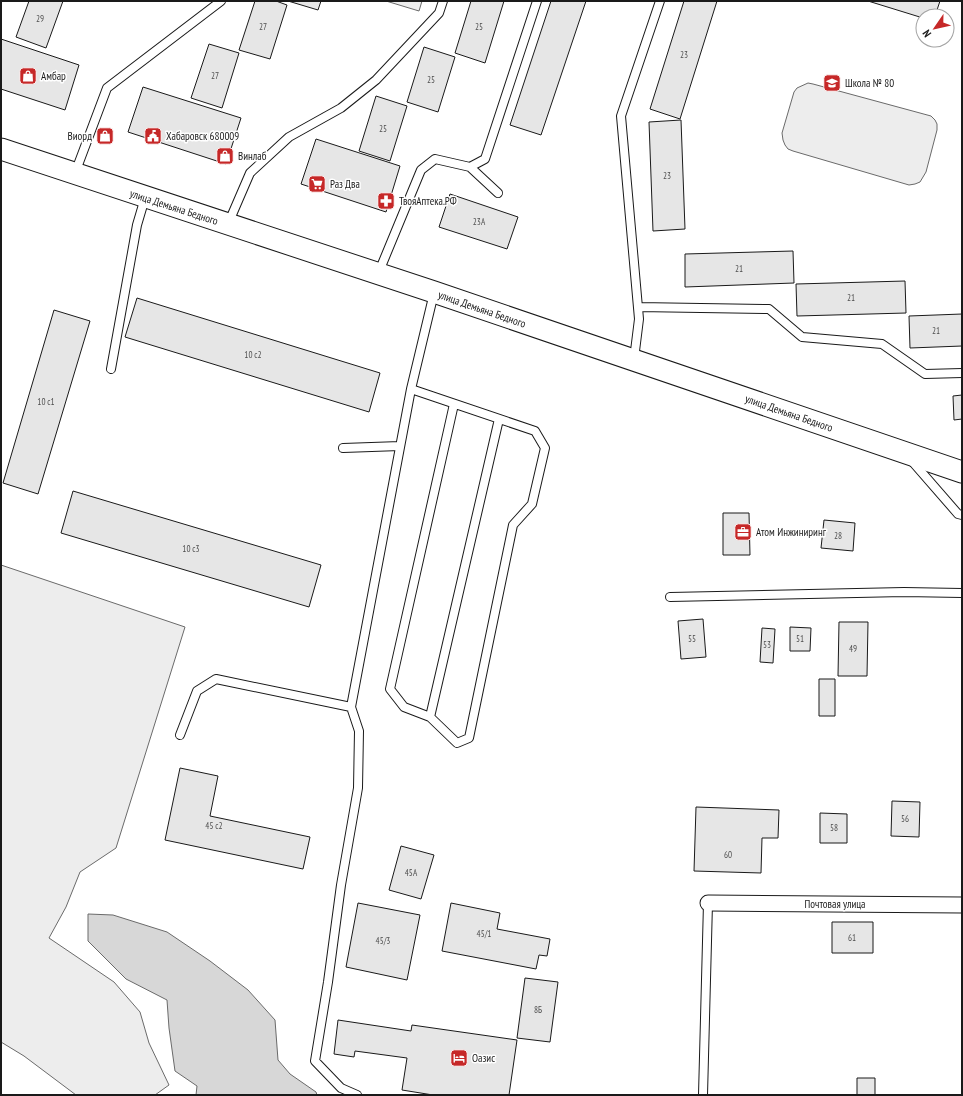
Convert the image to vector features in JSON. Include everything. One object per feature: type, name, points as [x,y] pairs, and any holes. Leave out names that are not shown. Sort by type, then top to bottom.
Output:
[{"type":"main road","name":"улица Демьяна Бедного","points":[[1,149],[227,225],[434,292],[962,472]]},
{"type":"street","name":"Почтовая улица","points":[[708,903],[962,905]]},
{"type":"lane","points":[[74,174],[106,88],[222,1]]},
{"type":"lane","points":[[227,225],[250,173],[289,137],[341,108],[376,80],[439,13],[443,1]]},
{"type":"lane","points":[[470,167],[485,159],[537,1]]},
{"type":"lane","points":[[634,361],[639,319],[621,116],[660,1]]},
{"type":"lane","points":[[378,274],[421,170],[435,158],[470,167],[498,193]]},
{"type":"lane","points":[[111,369],[137,225],[145,197]]},
{"type":"lane","points":[[357,1095],[341,1088],[315,1061],[328,982],[341,885],[358,788],[359,731],[350,708],[411,389],[434,292]]},
{"type":"lane","points":[[638,307],[769,309],[802,337],[882,344],[926,374],[962,373]]},
{"type":"lane","points":[[411,389],[535,431],[546,448],[532,504],[513,525],[469,738],[457,743],[430,717],[404,707],[390,689],[454,404]]},
{"type":"lane","points":[[430,717],[499,419]]},
{"type":"lane","points":[[343,448],[400,446]]},
{"type":"lane","points":[[904,452],[958,514],[962,515]]},
{"type":"lane","points":[[670,597],[904,592],[962,593]]},
{"type":"lane","points":[[180,735],[197,691],[216,679],[350,708]]},
{"type":"lane","points":[[704,1095],[708,903]]},
{"type":"shaded area","points":[[386,1],[422,1],[419,11]]},
{"type":"shaded area","points":[[808,83],[931,116],[937,124],[937,130],[926,172],[920,182],[909,185],[788,149],[783,140],[782,133],[794,92],[797,88]]},
{"type":"shaded area","points":[[1,565],[185,627],[116,848],[80,872],[66,907],[49,938],[114,982],[140,1012],[149,1043],[169,1085],[155,1095],[76,1095],[24,1056],[1,1042]]},
{"type":"shaded area","points":[[88,914],[113,915],[167,932],[210,961],[248,990],[275,1020],[278,1060],[290,1074],[316,1092],[317,1095],[196,1095],[197,1086],[175,1071],[167,1000],[126,979],[88,941]]},
{"type":"building","points":[[29,1],[63,1],[46,48],[16,37]]},
{"type":"building","points":[[255,1],[276,1],[287,5],[270,59],[239,50]]},
{"type":"building","points":[[288,1],[321,1],[318,10]]},
{"type":"building","points":[[471,1],[504,1],[485,63],[455,53]]},
{"type":"building","points":[[551,1],[586,1],[541,135],[510,125]]},
{"type":"building","points":[[684,1],[717,1],[680,119],[650,109]]},
{"type":"building","points":[[868,1],[940,1],[938,8],[915,8],[915,16]]},
{"type":"building","points":[[1,39],[79,65],[65,110],[1,89]]},
{"type":"building","points":[[209,44],[239,53],[222,108],[191,98]]},
{"type":"building","points":[[424,47],[455,57],[438,112],[407,102]]},
{"type":"building","points":[[143,87],[241,118],[226,164],[128,132]]},
{"type":"building","points":[[376,96],[407,106],[390,161],[359,151]]},
{"type":"building","points":[[681,120],[685,229],[653,231],[649,122]]},
{"type":"building","points":[[316,139],[400,166],[386,212],[301,184]]},
{"type":"building","points":[[450,194],[518,217],[507,249],[439,227]]},
{"type":"building","points":[[793,251],[794,283],[685,287],[685,254]]},
{"type":"building","points":[[905,281],[906,313],[797,316],[796,284]]},
{"type":"building","points":[[137,298],[380,373],[369,412],[125,337]]},
{"type":"building","points":[[54,310],[90,321],[38,494],[3,483]]},
{"type":"building","points":[[962,314],[962,346],[910,348],[909,316]]},
{"type":"building","points":[[962,395],[962,419],[954,420],[953,396]]},
{"type":"building","points":[[73,491],[321,565],[309,607],[61,533]]},
{"type":"building","points":[[723,513],[749,513],[750,555],[723,555]]},
{"type":"building","points":[[824,520],[855,523],[853,551],[821,548]]},
{"type":"building","points":[[703,619],[706,657],[681,659],[678,621]]},
{"type":"building","points":[[839,622],[868,622],[867,676],[838,676]]},
{"type":"building","points":[[790,627],[811,628],[810,651],[790,651]]},
{"type":"building","points":[[762,628],[775,629],[773,663],[760,662]]},
{"type":"building","points":[[819,679],[835,679],[835,716],[819,716]]},
{"type":"building","points":[[180,768],[218,776],[210,816],[310,837],[303,869],[165,840]]},
{"type":"building","points":[[892,801],[920,802],[919,837],[891,836]]},
{"type":"building","points":[[696,807],[779,810],[778,838],[762,838],[761,873],[694,871]]},
{"type":"building","points":[[820,813],[847,814],[847,843],[820,843]]},
{"type":"building","points":[[401,846],[434,855],[421,899],[389,890]]},
{"type":"building","points":[[358,903],[420,915],[407,980],[346,967]]},
{"type":"building","points":[[451,903],[500,913],[497,929],[550,939],[547,956],[539,955],[536,969],[442,951]]},
{"type":"building","points":[[832,922],[873,922],[873,953],[832,953]]},
{"type":"building","points":[[525,978],[558,982],[550,1042],[517,1038]]},
{"type":"building","name":"Оазис","points":[[338,1020],[411,1031],[412,1025],[517,1040],[509,1095],[433,1095],[402,1090],[407,1058],[355,1051],[354,1057],[334,1054]]},
{"type":"building","points":[[857,1078],[875,1078],[875,1095],[857,1095]]},
{"type":"place","name":"Амбар","points":[[28,76]]},
{"type":"place","name":"Школа № 80","points":[[832,83]]},
{"type":"place","name":"Виорд","points":[[105,136]]},
{"type":"place","name":"Хабаровск 680009","points":[[153,136]]},
{"type":"place","name":"Винлаб","points":[[225,156]]},
{"type":"place","name":"Раз Два","points":[[317,184]]},
{"type":"place","name":"ТвояАптека.РФ","points":[[386,201]]},
{"type":"place","name":"Атом Инжиниринг","points":[[743,532]]},
{"type":"place","name":"Оазис","points":[[459,1058]]}]
